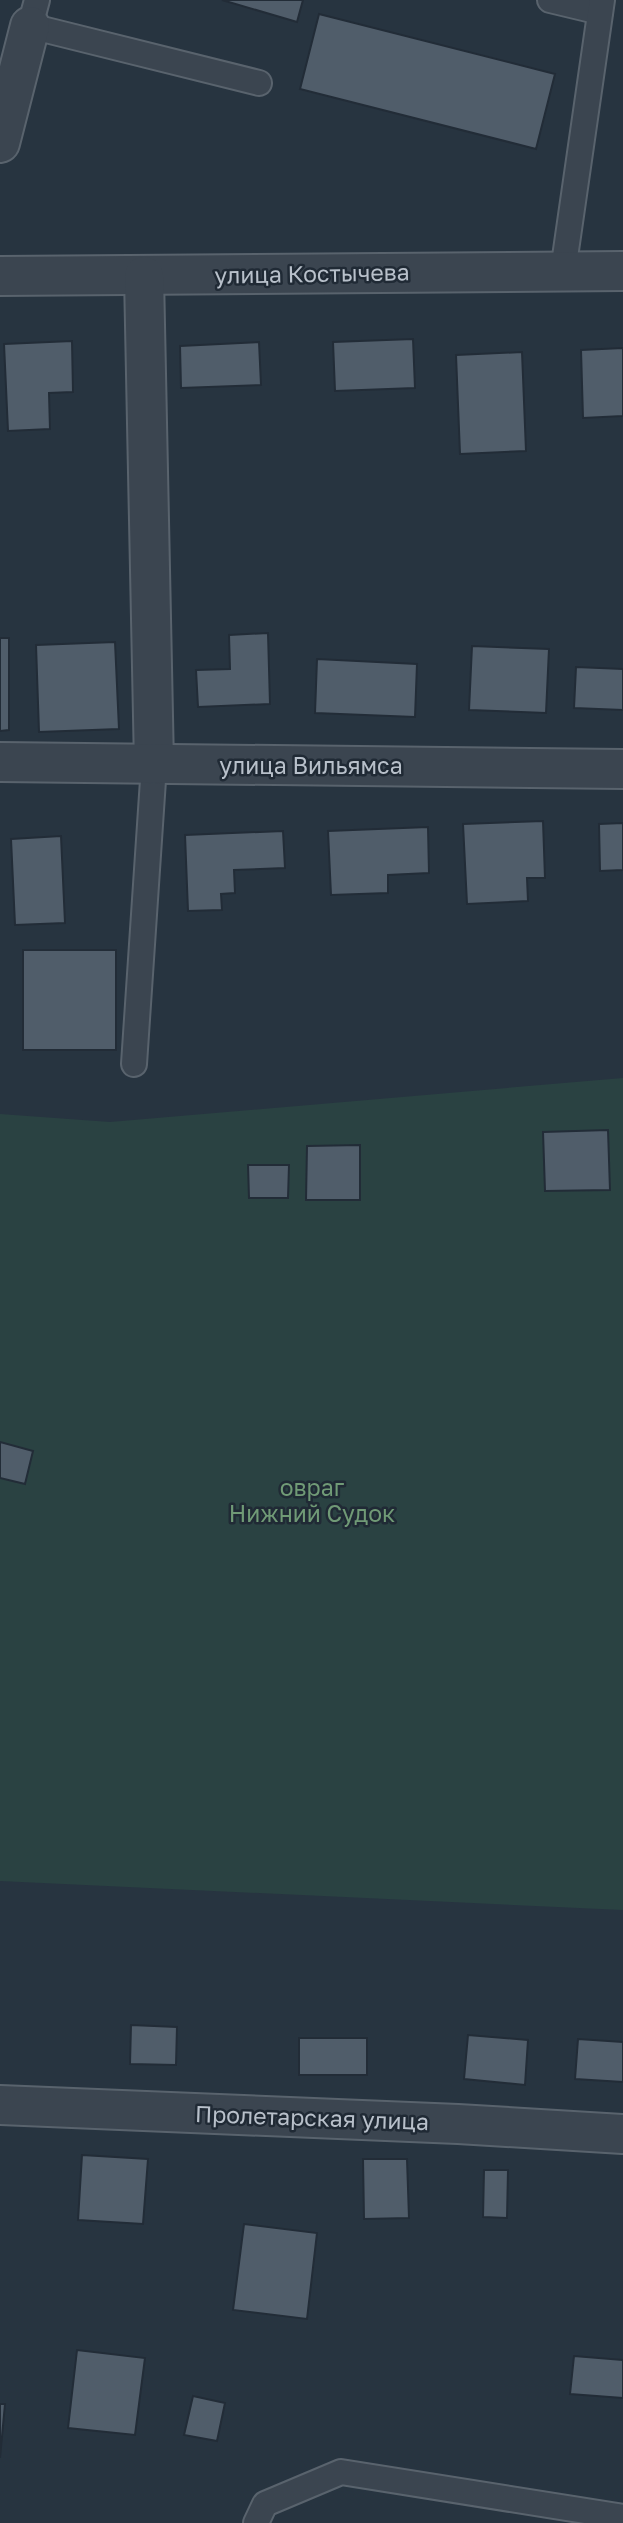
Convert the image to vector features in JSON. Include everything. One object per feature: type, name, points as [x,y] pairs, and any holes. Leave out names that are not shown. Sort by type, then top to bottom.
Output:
[{"type":"street","points":[[0,144],[34,13]]},
{"type":"street","name":"улица Костычева","points":[[0,276],[623,271]]},
{"type":"street","points":[[145,276],[154,765]]},
{"type":"street","name":"улица Вильямса","points":[[0,762],[623,769]]},
{"type":"street","name":"Пролетарская улица","points":[[0,2105],[458,2124],[623,2134]]},
{"type":"lane","points":[[550,0],[601,6],[563,271]]},
{"type":"lane","points":[[34,13],[259,83]]},
{"type":"lane","points":[[134,1064],[154,765]]},
{"type":"lane","points":[[256,2523],[265,2504],[341,2472],[623,2517]]},
{"type":"green space","name":"овраг Нижний Судок","points":[[623,1078],[623,1910],[0,1881],[0,1114],[110,1122]]},
{"type":"building","points":[[222,0],[303,0],[297,22]]},
{"type":"building","points":[[319,14],[555,74],[536,149],[300,89]]},
{"type":"building","points":[[413,339],[415,388],[335,391],[333,342]]},
{"type":"building","points":[[72,341],[73,392],[49,393],[50,429],[8,431],[4,344]]},
{"type":"building","points":[[259,342],[261,385],[181,388],[180,346]]},
{"type":"building","points":[[623,348],[623,416],[583,418],[581,350]]},
{"type":"building","points":[[522,352],[526,451],[460,454],[456,355]]},
{"type":"building","points":[[268,633],[270,704],[198,707],[196,670],[230,669],[229,635]]},
{"type":"building","points":[[0,638],[9,638],[9,730],[0,731]]},
{"type":"building","points":[[115,642],[119,729],[39,732],[36,645]]},
{"type":"building","points":[[472,646],[549,649],[546,713],[469,710]]},
{"type":"building","points":[[317,659],[417,664],[415,717],[315,713]]},
{"type":"building","points":[[576,667],[623,669],[623,710],[574,708]]},
{"type":"building","points":[[543,821],[545,878],[527,878],[528,901],[467,904],[463,824]]},
{"type":"building","points":[[623,823],[623,870],[600,871],[599,824]]},
{"type":"building","points":[[428,827],[429,873],[388,875],[388,893],[331,895],[328,831]]},
{"type":"building","points":[[283,831],[285,868],[234,870],[235,893],[221,894],[222,910],[188,911],[185,835]]},
{"type":"building","points":[[61,836],[65,923],[15,925],[11,839]]},
{"type":"building","points":[[23,950],[116,950],[116,1050],[23,1050]]},
{"type":"building","points":[[608,1130],[610,1190],[545,1191],[543,1132]]},
{"type":"building","points":[[360,1145],[360,1200],[306,1200],[307,1146]]},
{"type":"building","points":[[248,1165],[289,1165],[288,1198],[249,1198]]},
{"type":"building","points":[[0,1442],[33,1451],[25,1484],[0,1478]]},
{"type":"building","points":[[131,2025],[177,2027],[176,2065],[130,2064]]},
{"type":"building","points":[[468,2035],[528,2040],[525,2085],[464,2079]]},
{"type":"building","points":[[299,2038],[367,2038],[367,2075],[299,2075]]},
{"type":"building","points":[[578,2039],[623,2042],[623,2082],[575,2079]]},
{"type":"building","points":[[82,2155],[148,2159],[143,2224],[78,2220]]},
{"type":"building","points":[[363,2159],[407,2159],[409,2218],[364,2219]]},
{"type":"building","points":[[484,2170],[508,2170],[507,2218],[483,2217]]},
{"type":"building","points":[[244,2224],[317,2233],[307,2319],[233,2310]]},
{"type":"building","points":[[77,2350],[145,2358],[135,2435],[68,2428]]},
{"type":"building","points":[[574,2356],[623,2360],[623,2398],[570,2394]]},
{"type":"building","points":[[193,2396],[225,2403],[217,2441],[184,2435]]},
{"type":"building","points":[[0,2404],[5,2404],[0,2458]]}]
